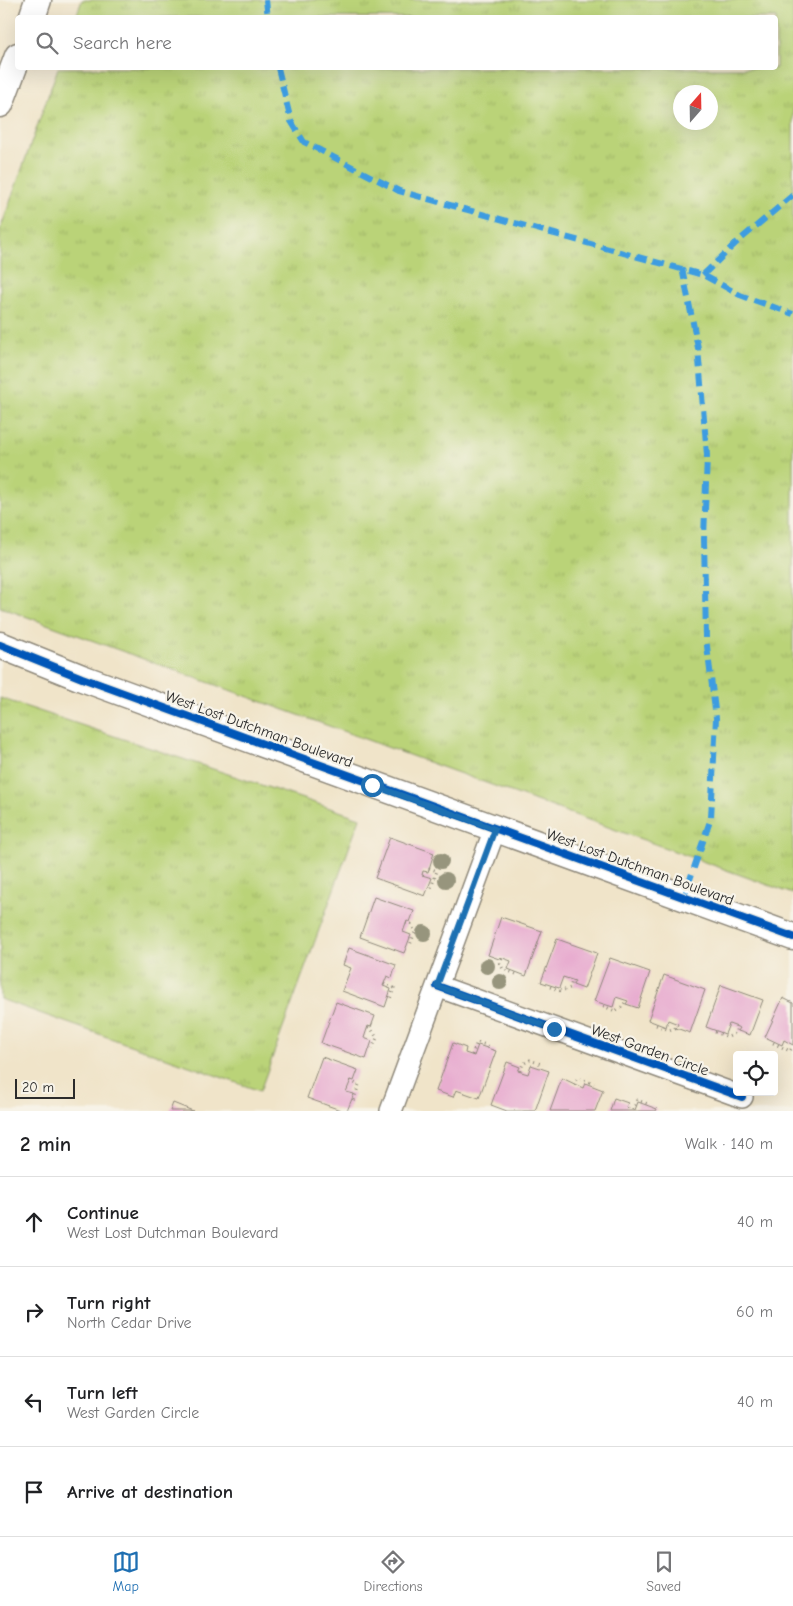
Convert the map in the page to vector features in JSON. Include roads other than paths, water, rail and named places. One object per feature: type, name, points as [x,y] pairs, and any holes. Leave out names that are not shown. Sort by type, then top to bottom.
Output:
[{"type":"street","points":[[33,15],[38,0]]},
{"type":"street","points":[[0,104],[15,64]]},
{"type":"street","name":"West Lost Dutchman Boulevard","points":[[0,645],[82,678],[793,937]]},
{"type":"street","points":[[391,1111],[495,829]]},
{"type":"street","name":"West Garden Circle","points":[[437,986],[742,1098]]}]
